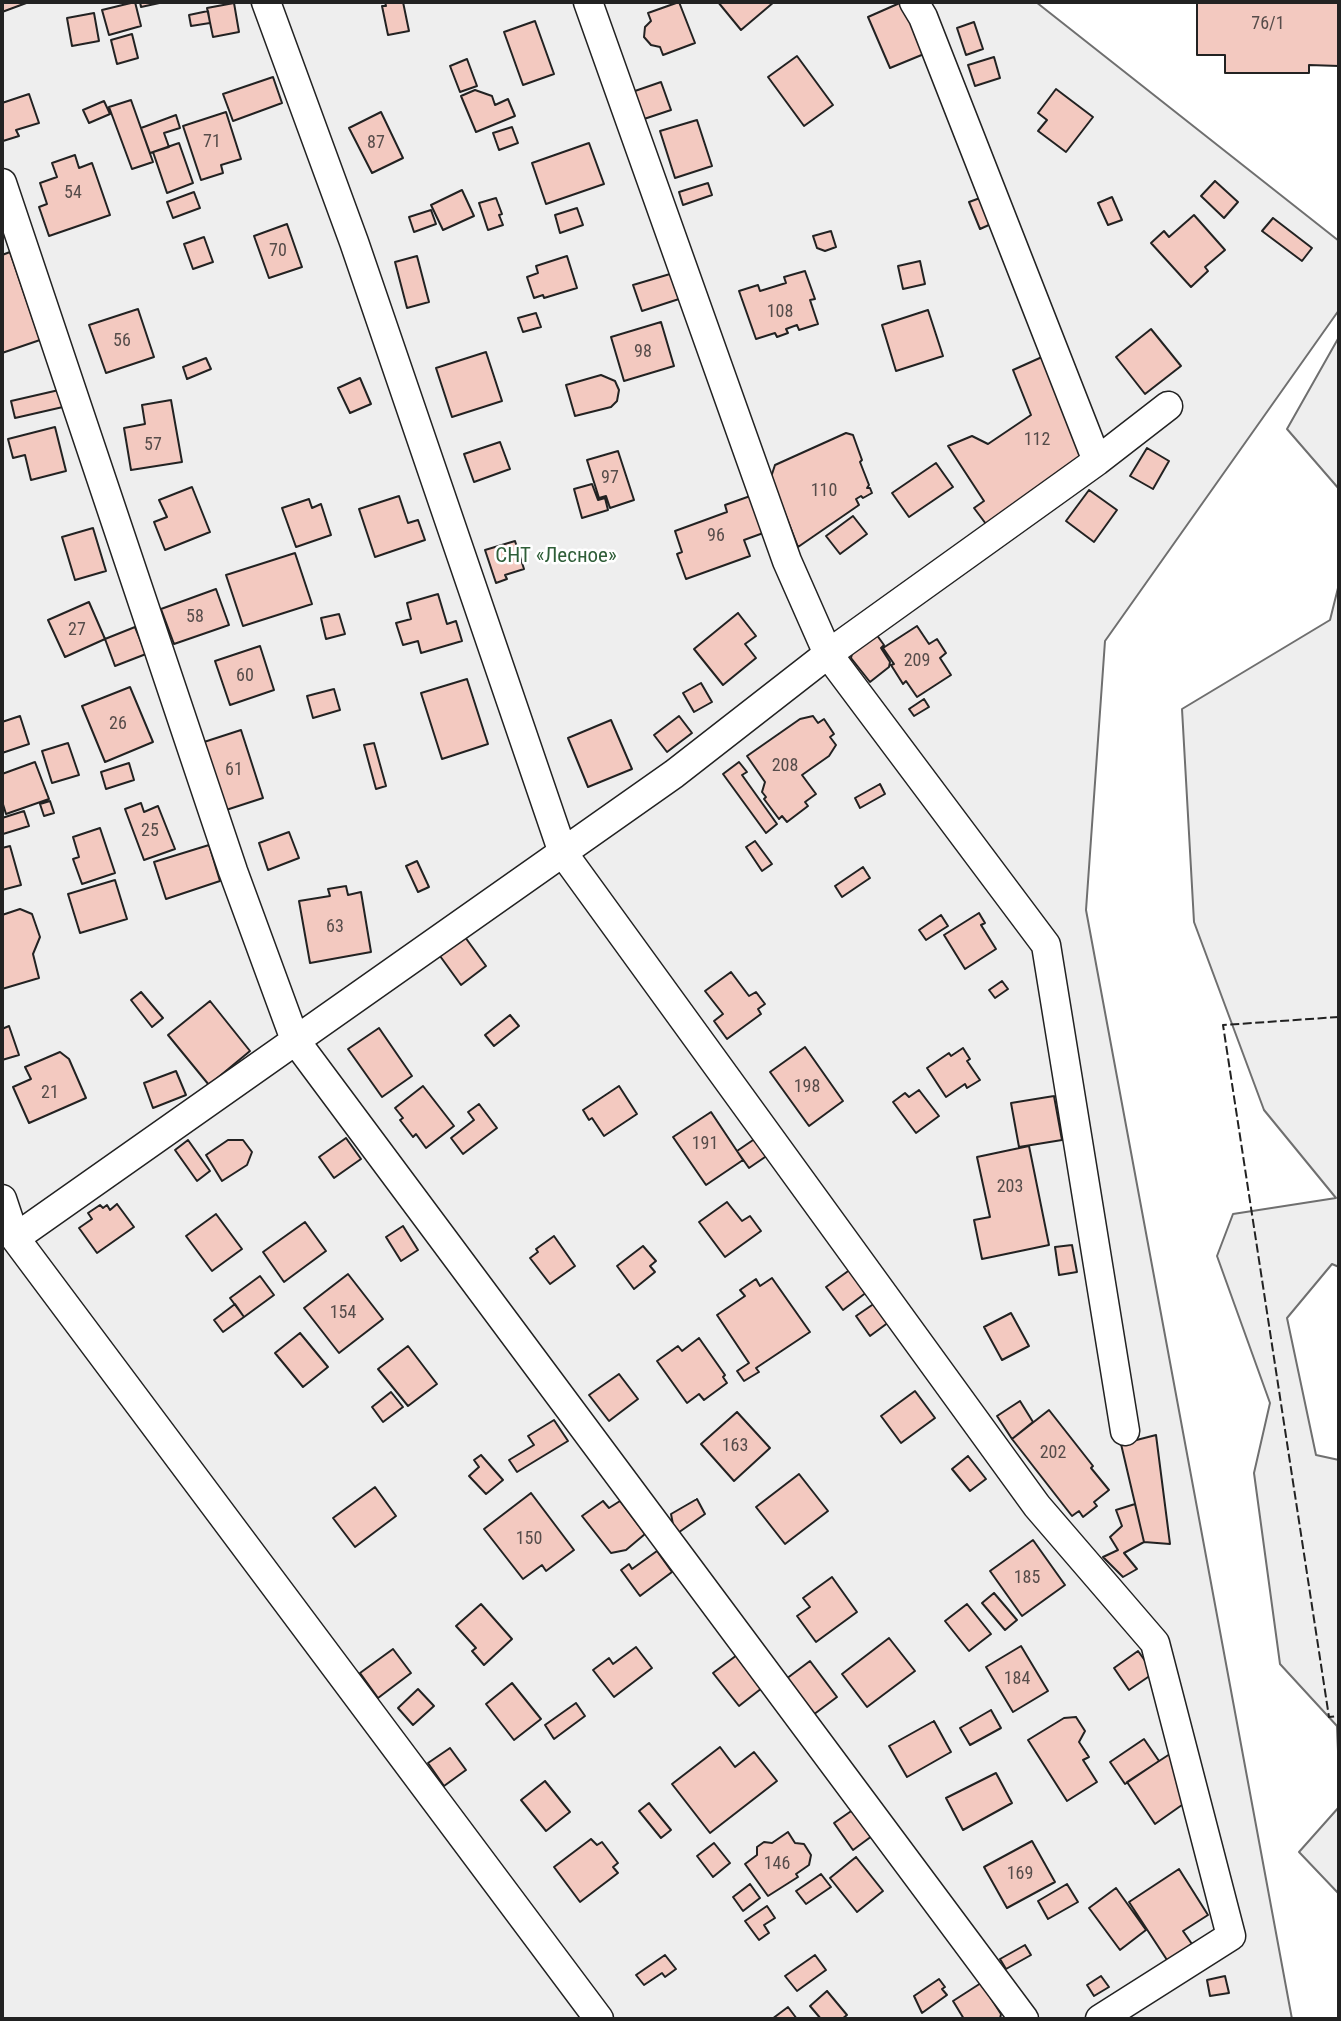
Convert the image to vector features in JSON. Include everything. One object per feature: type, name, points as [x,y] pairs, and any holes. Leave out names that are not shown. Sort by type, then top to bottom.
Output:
[{"type":"street","points":[[265,2],[354,242],[563,853],[1037,1506],[1155,1643],[1231,1936],[1100,2019]]},
{"type":"street","points":[[588,2],[787,561],[828,654],[1046,945],[1125,1431]]},
{"type":"street","points":[[914,2],[923,17],[1097,461]]},
{"type":"street","points":[[2,183],[233,871],[295,1040],[1024,2019]]},
{"type":"street","points":[[15,1238],[674,774],[828,654],[1097,461],[1168,406]]},
{"type":"street","points":[[2,1199],[15,1238],[598,2019]]},
{"type":"green space","name":"СНТ «Лесное»","points":[[2,2],[1036,2],[1339,241],[1339,310],[1105,641],[1086,910],[1292,2019],[2,2019]]},
{"type":"green space","points":[[1339,337],[1339,489],[1287,429]]},
{"type":"green space","points":[[1339,584],[1339,1267],[1332,1264],[1287,1318],[1316,1455],[1339,1460],[1339,1776],[1337,1726],[1280,1664],[1254,1473],[1270,1403],[1217,1256],[1233,1214],[1336,1198],[1264,1110],[1194,922],[1182,709],[1330,620]]},
{"type":"green space","points":[[1339,1807],[1339,1894],[1299,1852]]},
{"type":"building","points":[[2,2],[29,2],[2,12]]},
{"type":"building","points":[[135,2],[141,26],[109,35],[102,10]]},
{"type":"building","points":[[140,2],[164,2],[141,7]]},
{"type":"building","points":[[385,2],[403,2],[409,31],[388,35],[382,6],[386,6]]},
{"type":"building","points":[[679,2],[695,43],[663,55],[660,47],[651,45],[644,37],[645,27],[651,21],[648,13]]},
{"type":"building","points":[[718,2],[774,2],[741,30]]},
{"type":"building","points":[[902,2],[924,54],[890,68],[868,17]]},
{"type":"building","points":[[1197,2],[1339,2],[1339,66],[1309,65],[1309,73],[1225,73],[1225,55],[1197,55]]},
{"type":"building","points":[[234,3],[239,32],[213,37],[207,8]]},
{"type":"building","points":[[208,11],[210,23],[191,26],[189,15]]},
{"type":"building","points":[[94,13],[99,41],[72,46],[67,18]]},
{"type":"building","points":[[535,21],[554,74],[523,85],[504,32]]},
{"type":"building","points":[[974,22],[983,49],[966,55],[957,28]]},
{"type":"building","points":[[132,34],[138,58],[117,64],[111,40]]},
{"type":"building","points":[[797,56],[833,105],[804,126],[768,77]]},
{"type":"building","points":[[994,57],[1000,78],[975,86],[968,65]]},
{"type":"building","points":[[467,59],[477,86],[460,92],[450,66]]},
{"type":"building","points":[[273,77],[282,103],[233,121],[223,94]]},
{"type":"building","points":[[661,82],[671,110],[641,120],[632,92]]},
{"type":"building","points":[[1056,89],[1093,117],[1066,152],[1038,131],[1047,120],[1038,113]]},
{"type":"building","points":[[475,90],[492,96],[495,105],[508,99],[515,116],[476,132],[461,96]]},
{"type":"building","points":[[29,94],[39,123],[16,130],[19,136],[3,141],[2,103]]},
{"type":"building","points":[[131,100],[153,162],[132,169],[109,107]]},
{"type":"building","points":[[104,101],[110,114],[89,123],[83,110]]},
{"type":"building","points":[[226,112],[241,159],[221,165],[223,173],[201,180],[183,126]]},
{"type":"building","points":[[381,112],[403,158],[372,173],[349,128]]},
{"type":"building","points":[[176,115],[180,128],[164,133],[169,147],[150,153],[141,128]]},
{"type":"building","points":[[697,120],[712,166],[675,178],[660,131]]},
{"type":"building","points":[[512,127],[518,143],[499,150],[493,133]]},
{"type":"building","points":[[179,143],[193,183],[167,193],[153,152]]},
{"type":"building","points":[[589,143],[604,184],[546,204],[532,163]]},
{"type":"building","points":[[75,155],[79,168],[92,163],[110,215],[49,236],[39,207],[47,204],[40,183],[57,177],[52,163]]},
{"type":"building","points":[[1215,181],[1238,202],[1224,218],[1201,196]]},
{"type":"building","points":[[708,183],[712,195],[683,205],[679,192]]},
{"type":"building","points":[[462,190],[474,216],[443,230],[431,205]]},
{"type":"building","points":[[194,192],[200,208],[173,218],[167,202]]},
{"type":"building","points":[[1112,197],[1122,220],[1108,225],[1098,203]]},
{"type":"building","points":[[496,198],[503,225],[488,230],[479,203]]},
{"type":"building","points":[[980,198],[991,224],[980,229],[969,202]]},
{"type":"building","points":[[577,208],[583,225],[560,233],[555,215]]},
{"type":"building","points":[[431,210],[436,224],[414,232],[409,217]]},
{"type":"building","points":[[1194,215],[1225,250],[1205,267],[1208,271],[1191,287],[1151,243],[1164,231],[1169,237]]},
{"type":"building","points":[[1273,218],[1312,248],[1302,261],[1262,231]]},
{"type":"building","points":[[287,224],[302,267],[269,278],[254,236]]},
{"type":"building","points":[[831,231],[836,247],[825,251],[817,248],[813,236]]},
{"type":"building","points":[[204,237],[213,262],[193,269],[184,244]]},
{"type":"building","points":[[10,252],[40,340],[2,353],[2,255]]},
{"type":"building","points":[[417,256],[429,302],[407,308],[395,262]]},
{"type":"building","points":[[567,256],[577,288],[544,298],[543,295],[534,298],[527,277],[538,273],[536,266]]},
{"type":"building","points":[[920,261],[925,284],[903,289],[898,266]]},
{"type":"building","points":[[805,271],[815,299],[810,300],[818,324],[799,330],[797,325],[786,329],[788,333],[777,337],[775,333],[756,339],[739,291],[758,285],[760,291],[786,283],[784,277]]},
{"type":"building","points":[[670,274],[679,299],[642,311],[633,285]]},
{"type":"building","points":[[138,309],[154,357],[106,373],[89,325]]},
{"type":"building","points":[[928,310],[943,356],[896,371],[882,325]]},
{"type":"building","points":[[536,313],[541,327],[523,332],[518,318]]},
{"type":"building","points":[[661,322],[674,366],[624,381],[611,337]]},
{"type":"building","points":[[1151,329],[1181,366],[1145,394],[1116,357]]},
{"type":"building","points":[[486,352],[502,401],[452,417],[436,368]]},
{"type":"building","points":[[1042,357],[1087,455],[989,528],[974,508],[984,501],[948,446],[972,436],[988,444],[1031,415],[1013,370]]},
{"type":"building","points":[[206,358],[211,369],[187,379],[183,367]]},
{"type":"building","points":[[601,375],[615,381],[619,390],[617,401],[611,407],[575,416],[566,385]]},
{"type":"building","points":[[360,378],[371,404],[350,413],[338,388]]},
{"type":"building","points":[[59,390],[63,407],[15,418],[11,401]]},
{"type":"building","points":[[171,400],[182,462],[131,470],[124,428],[145,424],[142,405]]},
{"type":"building","points":[[55,427],[66,471],[31,480],[25,455],[13,458],[8,439]]},
{"type":"building","points":[[846,433],[853,435],[869,485],[867,488],[870,488],[872,493],[856,499],[859,505],[798,547],[771,477],[775,465]]},
{"type":"building","points":[[500,442],[510,469],[474,482],[464,454]]},
{"type":"building","points":[[1147,448],[1169,461],[1153,489],[1130,476]]},
{"type":"building","points":[[618,451],[634,500],[610,508],[606,496],[599,498],[587,460]]},
{"type":"building","points":[[936,463],[953,487],[909,517],[892,493]]},
{"type":"building","points":[[592,484],[598,500],[605,498],[608,510],[582,518],[574,489]]},
{"type":"building","points":[[192,487],[210,532],[165,550],[154,522],[167,517],[159,500]]},
{"type":"building","points":[[1089,490],[1117,510],[1094,542],[1066,521]]},
{"type":"building","points":[[753,495],[766,532],[744,540],[750,556],[686,579],[677,554],[682,552],[675,531],[727,512],[725,505]]},
{"type":"building","points":[[399,496],[408,523],[418,520],[425,540],[375,557],[359,509]]},
{"type":"building","points":[[309,499],[312,508],[321,504],[331,535],[296,547],[282,508]]},
{"type":"building","points":[[853,516],[867,534],[840,554],[826,536]]},
{"type":"building","points":[[93,528],[106,571],[75,580],[62,537]]},
{"type":"building","points":[[515,541],[524,569],[505,575],[507,579],[496,583],[485,550]]},
{"type":"building","points":[[295,553],[312,604],[243,626],[226,575]]},
{"type":"building","points":[[216,589],[229,625],[174,644],[161,609]]},
{"type":"building","points":[[438,594],[447,624],[456,621],[462,641],[421,653],[418,641],[403,645],[396,623],[411,619],[407,603]]},
{"type":"building","points":[[89,602],[105,639],[65,657],[48,620]]},
{"type":"building","points":[[738,613],[756,636],[745,644],[756,658],[723,685],[694,649]]},
{"type":"building","points":[[339,614],[345,634],[326,639],[321,618]]},
{"type":"building","points":[[917,626],[929,644],[937,639],[946,653],[940,658],[951,675],[917,697],[906,681],[903,684],[883,648]]},
{"type":"building","points":[[135,627],[146,654],[115,666],[105,639]]},
{"type":"building","points":[[876,634],[884,645],[881,648],[890,662],[889,667],[870,682],[851,658],[853,649]]},
{"type":"building","points":[[260,646],[274,690],[230,705],[215,661]]},
{"type":"building","points":[[467,679],[488,744],[442,759],[421,693]]},
{"type":"building","points":[[701,683],[712,702],[694,712],[683,693]]},
{"type":"building","points":[[130,687],[153,742],[105,762],[82,706]]},
{"type":"building","points":[[334,689],[340,710],[313,718],[307,696]]},
{"type":"building","points":[[924,699],[929,707],[914,716],[909,709]]},
{"type":"building","points":[[20,716],[29,744],[2,753],[2,722]]},
{"type":"building","points":[[679,716],[692,733],[667,752],[654,735]]},
{"type":"building","points":[[813,716],[818,723],[824,719],[834,734],[830,737],[836,745],[829,756],[802,775],[816,794],[805,802],[808,806],[787,822],[782,816],[779,819],[764,799],[766,797],[762,792],[765,782],[747,756],[800,719]]},
{"type":"building","points":[[611,720],[632,769],[588,787],[568,738]]},
{"type":"building","points":[[241,730],[263,798],[226,810],[204,742]]},
{"type":"building","points":[[68,743],[79,775],[52,783],[42,751]]},
{"type":"building","points":[[374,743],[386,786],[376,789],[364,745]]},
{"type":"building","points":[[35,762],[49,799],[6,814],[2,801],[2,774]]},
{"type":"building","points":[[739,762],[747,772],[742,775],[777,824],[766,833],[723,774]]},
{"type":"building","points":[[129,763],[134,780],[106,789],[101,772]]},
{"type":"building","points":[[880,784],[885,794],[860,808],[855,798]]},
{"type":"building","points":[[50,801],[54,813],[44,816],[40,804]]},
{"type":"building","points":[[141,803],[144,812],[158,806],[175,849],[144,860],[125,809]]},
{"type":"building","points":[[24,811],[29,826],[3,834],[2,818]]},
{"type":"building","points":[[100,828],[115,873],[82,884],[73,859],[79,857],[73,837]]},
{"type":"building","points":[[289,832],[299,858],[268,870],[259,843]]},
{"type":"building","points":[[755,841],[772,864],[762,871],[746,847]]},
{"type":"building","points":[[209,845],[220,881],[166,899],[154,862]]},
{"type":"building","points":[[10,846],[21,885],[2,890],[2,848]]},
{"type":"building","points":[[417,861],[429,887],[418,892],[406,866]]},
{"type":"building","points":[[863,867],[870,878],[842,897],[835,886]]},
{"type":"building","points":[[115,880],[127,919],[80,933],[68,894]]},
{"type":"building","points":[[346,886],[348,895],[361,892],[371,952],[310,963],[299,901],[330,896],[328,889]]},
{"type":"building","points":[[20,909],[32,914],[40,937],[33,954],[39,978],[2,989],[2,915]]},
{"type":"building","points":[[979,913],[985,923],[981,925],[996,949],[965,969],[944,935]]},
{"type":"building","points":[[941,915],[948,926],[926,940],[919,930]]},
{"type":"building","points":[[465,937],[486,966],[461,985],[440,956]]},
{"type":"building","points":[[731,972],[749,996],[756,992],[765,1004],[758,1009],[761,1014],[727,1039],[714,1021],[723,1014],[705,991]]},
{"type":"building","points":[[1002,981],[1008,989],[995,998],[989,990]]},
{"type":"building","points":[[141,992],[163,1018],[152,1027],[131,1000]]},
{"type":"building","points":[[210,1001],[250,1051],[209,1085],[168,1035]]},
{"type":"building","points":[[510,1015],[519,1026],[494,1046],[485,1035]]},
{"type":"building","points":[[9,1026],[19,1055],[2,1060],[2,1029]]},
{"type":"building","points":[[379,1028],[412,1076],[382,1097],[348,1049]]},
{"type":"building","points":[[805,1047],[843,1101],[809,1126],[770,1072]]},
{"type":"building","points":[[963,1048],[970,1059],[967,1061],[980,1080],[967,1088],[965,1084],[946,1097],[927,1068],[949,1053],[951,1056]]},
{"type":"building","points":[[60,1052],[69,1059],[86,1098],[29,1123],[13,1087],[31,1079],[25,1067]]},
{"type":"building","points":[[176,1071],[186,1095],[153,1108],[144,1083]]},
{"type":"building","points":[[423,1086],[454,1126],[426,1148],[416,1134],[413,1137],[395,1108]]},
{"type":"building","points":[[619,1086],[637,1114],[604,1136],[583,1110]]},
{"type":"building","points":[[919,1090],[939,1116],[916,1133],[893,1102],[905,1093],[909,1097]]},
{"type":"building","points":[[1054,1096],[1062,1140],[1019,1147],[1011,1103]]},
{"type":"building","points":[[479,1104],[497,1128],[463,1154],[451,1138],[474,1120],[468,1112]]},
{"type":"building","points":[[711,1112],[743,1160],[706,1185],[673,1137]]},
{"type":"building","points":[[346,1138],[361,1159],[334,1178],[319,1157]]},
{"type":"building","points":[[756,1138],[768,1155],[749,1168],[737,1151]]},
{"type":"building","points":[[188,1140],[210,1171],[197,1181],[175,1150]]},
{"type":"building","points":[[228,1140],[243,1140],[252,1152],[247,1165],[222,1181],[206,1155]]},
{"type":"building","points":[[1029,1146],[1049,1245],[982,1259],[974,1220],[990,1217],[977,1157]]},
{"type":"building","points":[[727,1202],[742,1221],[750,1216],[761,1231],[725,1257],[699,1222]]},
{"type":"building","points":[[117,1204],[134,1227],[97,1253],[79,1228],[92,1219],[88,1213],[100,1205],[103,1208],[107,1205],[110,1210]]},
{"type":"building","points":[[216,1214],[242,1249],[212,1271],[186,1236]]},
{"type":"building","points":[[305,1222],[326,1251],[284,1282],[263,1252]]},
{"type":"building","points":[[403,1226],[418,1250],[401,1261],[386,1237]]},
{"type":"building","points":[[554,1236],[575,1266],[550,1284],[530,1258],[538,1252],[536,1249]]},
{"type":"building","points":[[1072,1245],[1077,1272],[1059,1275],[1055,1247]]},
{"type":"building","points":[[643,1246],[656,1261],[650,1266],[655,1272],[634,1289],[617,1266]]},
{"type":"building","points":[[851,1269],[867,1292],[843,1310],[826,1287]]},
{"type":"building","points":[[348,1274],[383,1319],[339,1353],[304,1308]]},
{"type":"building","points":[[260,1276],[274,1295],[244,1317],[230,1298]]},
{"type":"building","points":[[772,1278],[810,1332],[756,1368],[759,1372],[744,1381],[737,1371],[749,1363],[717,1315],[745,1296],[740,1290],[756,1279],[760,1286]]},
{"type":"building","points":[[875,1303],[889,1322],[870,1336],[856,1316]]},
{"type":"building","points":[[235,1304],[244,1317],[223,1332],[214,1320]]},
{"type":"building","points":[[1011,1313],[1029,1346],[1002,1360],[984,1327]]},
{"type":"building","points":[[300,1333],[328,1367],[303,1387],[275,1353]]},
{"type":"building","points":[[699,1338],[725,1375],[723,1377],[727,1383],[704,1400],[699,1394],[687,1403],[657,1361],[678,1346],[682,1351]]},
{"type":"building","points":[[408,1346],[437,1384],[408,1406],[378,1369]]},
{"type":"building","points":[[619,1374],[638,1399],[609,1421],[589,1395]]},
{"type":"building","points":[[915,1391],[935,1418],[901,1443],[881,1416]]},
{"type":"building","points":[[391,1392],[403,1407],[383,1422],[372,1407]]},
{"type":"building","points":[[1020,1401],[1033,1422],[1012,1439],[997,1416]]},
{"type":"building","points":[[1049,1410],[1109,1490],[1094,1502],[1097,1506],[1083,1517],[1079,1511],[1072,1516],[1012,1439]]},
{"type":"building","points":[[737,1412],[770,1448],[734,1481],[701,1444]]},
{"type":"building","points":[[554,1420],[568,1441],[517,1472],[509,1460],[534,1445],[528,1436]]},
{"type":"building","points":[[1156,1435],[1170,1544],[1144,1542],[1121,1444]]},
{"type":"building","points":[[481,1455],[503,1480],[486,1494],[469,1476],[479,1467],[474,1460]]},
{"type":"building","points":[[968,1456],[986,1479],[970,1491],[952,1469]]},
{"type":"building","points":[[799,1474],[828,1511],[785,1544],[756,1507]]},
{"type":"building","points":[[375,1487],[396,1516],[355,1547],[333,1518]]},
{"type":"building","points":[[531,1493],[574,1550],[546,1571],[542,1565],[523,1579],[484,1529]]},
{"type":"building","points":[[697,1499],[705,1514],[675,1535],[671,1514]]},
{"type":"building","points":[[603,1501],[609,1508],[620,1501],[645,1534],[626,1550],[611,1553],[582,1516]]},
{"type":"building","points":[[1135,1504],[1144,1542],[1124,1553],[1137,1569],[1123,1577],[1103,1557],[1118,1550],[1110,1537],[1122,1526],[1116,1510]]},
{"type":"building","points":[[1033,1540],[1065,1585],[1022,1616],[990,1571]]},
{"type":"building","points":[[657,1551],[672,1572],[640,1596],[621,1570],[629,1564],[632,1569]]},
{"type":"building","points":[[832,1577],[857,1612],[816,1642],[797,1616],[810,1607],[803,1598]]},
{"type":"building","points":[[994,1593],[1017,1620],[1005,1630],[982,1603]]},
{"type":"building","points":[[481,1604],[512,1639],[484,1665],[472,1651],[476,1648],[456,1626]]},
{"type":"building","points":[[967,1604],[991,1634],[969,1651],[945,1621]]},
{"type":"building","points":[[889,1638],[915,1671],[867,1707],[842,1674]]},
{"type":"building","points":[[1021,1646],[1048,1691],[1013,1712],[986,1667]]},
{"type":"building","points":[[636,1647],[652,1668],[614,1697],[593,1670],[609,1658],[613,1664]]},
{"type":"building","points":[[393,1649],[411,1673],[378,1698],[360,1673]]},
{"type":"building","points":[[1138,1651],[1154,1673],[1129,1690],[1114,1668]]},
{"type":"building","points":[[737,1655],[762,1688],[739,1706],[713,1673]]},
{"type":"building","points":[[810,1661],[837,1697],[813,1715],[786,1679]]},
{"type":"building","points":[[512,1683],[541,1719],[514,1740],[486,1704]]},
{"type":"building","points":[[418,1689],[434,1706],[413,1725],[398,1708]]},
{"type":"building","points":[[576,1703],[585,1716],[554,1739],[545,1725]]},
{"type":"building","points":[[991,1710],[1001,1728],[970,1745],[960,1728]]},
{"type":"building","points":[[1076,1717],[1085,1731],[1079,1742],[1089,1757],[1083,1760],[1097,1782],[1067,1801],[1028,1740],[1064,1718]]},
{"type":"building","points":[[934,1721],[951,1752],[907,1777],[889,1746]]},
{"type":"building","points":[[1144,1739],[1159,1761],[1125,1784],[1110,1762]]},
{"type":"building","points":[[720,1747],[735,1767],[754,1752],[777,1781],[710,1833],[672,1784]]},
{"type":"building","points":[[450,1748],[466,1770],[444,1786],[428,1763]]},
{"type":"building","points":[[1176,1750],[1189,1800],[1155,1824],[1127,1782]]},
{"type":"building","points":[[996,1773],[1012,1803],[963,1830],[946,1798]]},
{"type":"building","points":[[545,1781],[570,1812],[546,1831],[521,1800]]},
{"type":"building","points":[[649,1803],[671,1830],[661,1838],[639,1811]]},
{"type":"building","points":[[857,1807],[876,1833],[853,1850],[834,1823]]},
{"type":"building","points":[[788,1832],[795,1843],[804,1844],[811,1855],[809,1865],[796,1874],[798,1877],[768,1896],[745,1864],[757,1855],[757,1847],[764,1842],[772,1843]]},
{"type":"building","points":[[591,1839],[597,1845],[602,1842],[618,1863],[613,1867],[618,1873],[580,1902],[554,1867]]},
{"type":"building","points":[[1032,1841],[1055,1882],[1007,1908],[984,1867]]},
{"type":"building","points":[[714,1843],[730,1863],[713,1877],[697,1856]]},
{"type":"building","points":[[856,1857],[883,1891],[857,1912],[830,1878]]},
{"type":"building","points":[[1179,1869],[1208,1915],[1183,1931],[1194,1947],[1169,1963],[1129,1902]]},
{"type":"building","points":[[821,1874],[831,1887],[806,1904],[796,1891]]},
{"type":"building","points":[[750,1884],[760,1898],[743,1911],[733,1897]]},
{"type":"building","points":[[1067,1884],[1078,1902],[1048,1919],[1038,1901]]},
{"type":"building","points":[[1116,1888],[1146,1930],[1120,1950],[1089,1908]]},
{"type":"building","points":[[767,1906],[775,1918],[764,1925],[769,1933],[759,1940],[745,1921]]},
{"type":"building","points":[[1025,1945],[1031,1955],[1006,1969],[1000,1959]]},
{"type":"building","points":[[665,1955],[676,1969],[665,1977],[662,1973],[644,1985],[636,1975]]},
{"type":"building","points":[[815,1955],[826,1970],[797,1991],[785,1976]]},
{"type":"building","points":[[1101,1976],[1109,1987],[1094,1996],[1087,1985]]},
{"type":"building","points":[[1225,1976],[1229,1993],[1210,1996],[1207,1980]]},
{"type":"building","points":[[939,1979],[947,1995],[922,2013],[914,1996]]},
{"type":"building","points":[[981,1983],[1001,2014],[1000,2019],[964,2019],[953,2001]]},
{"type":"building","points":[[827,1991],[847,2015],[842,2019],[821,2019],[810,2006]]},
{"type":"building","points":[[788,2007],[797,2019],[772,2019]]},
{"type":"fence","points":[[1339,1017],[1223,1025],[1329,1717],[1339,1716]]}]
